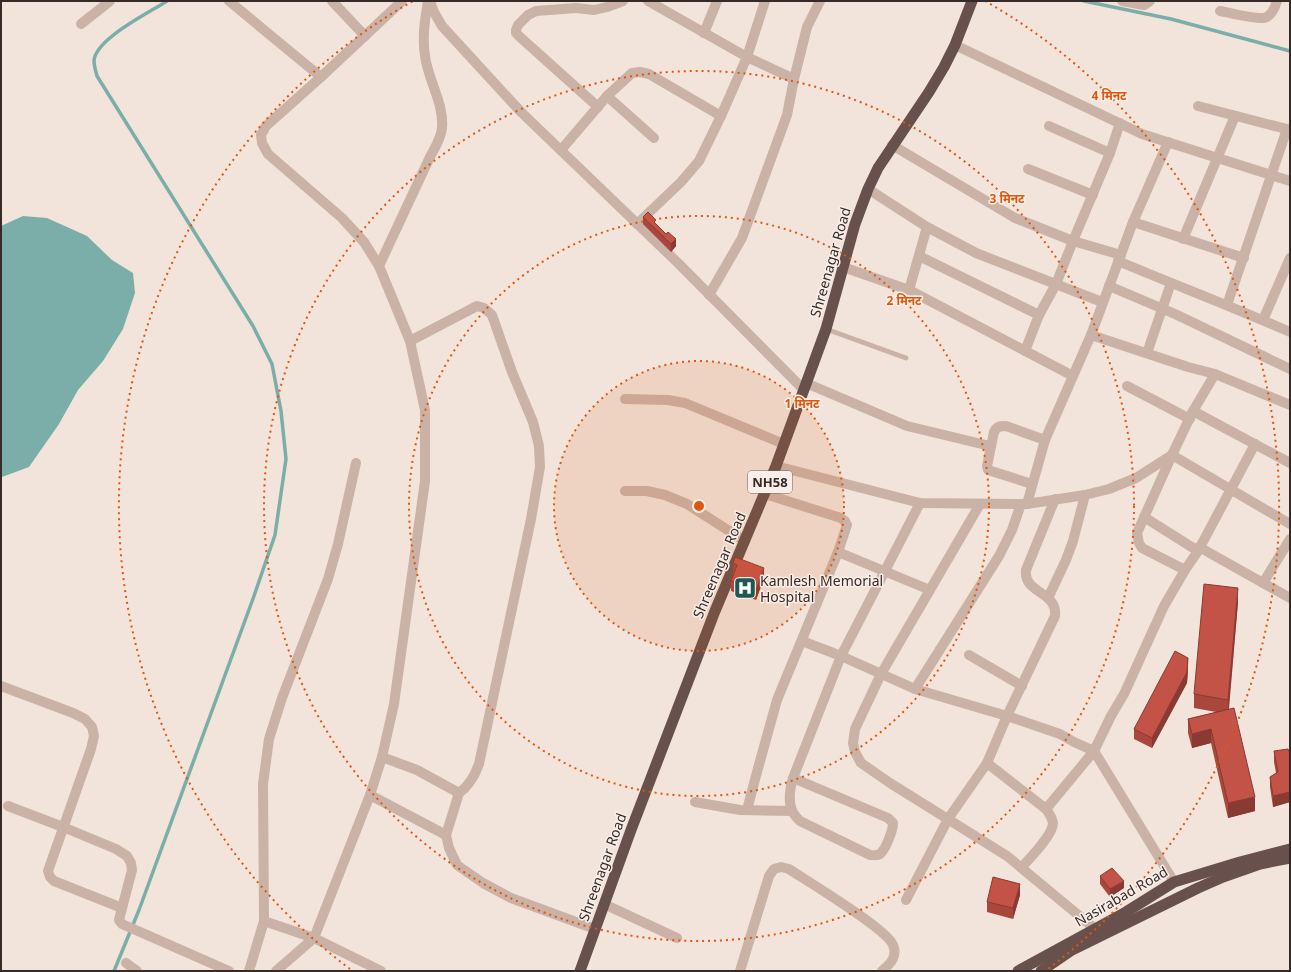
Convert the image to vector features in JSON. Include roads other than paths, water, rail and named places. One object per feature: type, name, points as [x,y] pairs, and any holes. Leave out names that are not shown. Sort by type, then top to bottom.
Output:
[{"type":"highway","name":"Shreenagar Road","points":[[580,971],[715,611],[776,466],[826,329],[855,224],[868,189],[878,168],[892,145],[930,92],[955,45],[972,1]]},
{"type":"highway","name":"Nasirabad Road","points":[[1018,971],[1094,928],[1126,912],[1174,882],[1290,848]]},
{"type":"highway","name":"Nasirabad Road","points":[[1041,971],[1072,950],[1198,888],[1223,877],[1260,864],[1290,858]]},
{"type":"street","points":[[81,24],[110,1]]},
{"type":"street","points":[[229,1],[321,77]]},
{"type":"street","points":[[332,1],[365,36]]},
{"type":"street","points":[[276,971],[314,938],[370,795],[382,757],[394,704],[425,481],[425,410],[410,341],[379,266],[364,242],[342,218],[268,154],[262,143],[261,135],[266,126],[402,1]]},
{"type":"street","points":[[379,266],[438,142],[442,129],[442,115],[425,57],[424,27],[429,1]]},
{"type":"street","points":[[429,1],[442,26],[521,112],[805,387],[907,426],[990,446]]},
{"type":"street","points":[[598,107],[516,33],[516,30],[518,25],[528,15],[536,12],[578,5],[594,10],[623,1]]},
{"type":"street","points":[[648,1],[747,57],[794,79]]},
{"type":"street","points":[[704,33],[717,1]]},
{"type":"street","points":[[638,224],[681,182],[699,161],[747,57],[765,1]]},
{"type":"street","points":[[709,294],[742,238],[787,115],[807,27],[820,1]]},
{"type":"street","points":[[1122,1],[1144,5],[1150,1]]},
{"type":"street","points":[[1220,10],[1264,18],[1271,14],[1277,1]]},
{"type":"street","points":[[955,45],[1142,134],[1290,181]]},
{"type":"street","points":[[561,150],[607,96],[632,73],[640,72],[649,74],[721,116]]},
{"type":"street","points":[[607,96],[654,138]]},
{"type":"street","points":[[1198,106],[1288,130],[1271,175],[1227,305]]},
{"type":"street","points":[[1183,239],[1235,116]]},
{"type":"street","points":[[1025,351],[1039,315],[1056,284],[1110,153],[1120,123]]},
{"type":"street","points":[[1049,126],[1110,153]]},
{"type":"street","points":[[915,689],[998,556],[1012,530],[1032,484],[1045,440],[1091,335],[1133,222],[1168,142]]},
{"type":"street","points":[[892,145],[1015,218],[1119,258],[1171,283],[1290,332]]},
{"type":"street","points":[[1028,169],[1093,195]]},
{"type":"street","points":[[868,189],[927,227],[976,254],[1102,302]]},
{"type":"street","points":[[1133,222],[1244,258]]},
{"type":"street","points":[[909,290],[927,227]]},
{"type":"street","points":[[919,256],[1039,315]]},
{"type":"street","points":[[1263,320],[1290,258]]},
{"type":"street","points":[[843,267],[909,290],[1073,376]]},
{"type":"street","points":[[1147,353],[1171,283]]},
{"type":"street","points":[[1109,286],[1290,369]]},
{"type":"street","points":[[410,341],[477,306],[484,308],[492,315],[512,372],[533,422],[539,446],[540,467],[531,519],[479,764],[475,774],[464,789],[459,793],[446,835],[449,848],[457,865],[482,883],[511,898],[595,929]]},
{"type":"street","points":[[1091,335],[1188,367],[1215,374],[1290,405]]},
{"type":"street","points":[[1185,570],[1142,548],[1139,543],[1137,533],[1191,415],[1215,374]]},
{"type":"street","points":[[1127,386],[1255,444],[1290,463]]},
{"type":"street","points":[[625,399],[668,400],[685,403],[784,444]]},
{"type":"street","points":[[1032,484],[988,470],[987,466],[990,446],[994,432],[996,428],[1000,426],[1006,426],[1045,440]]},
{"type":"street","points":[[1046,809],[1094,751],[1124,694],[1164,606],[1199,549],[1255,444]]},
{"type":"street","points":[[1172,455],[1290,524]]},
{"type":"street","points":[[776,466],[920,503],[1024,504],[1085,495],[1110,489],[1136,478],[1172,455]]},
{"type":"street","points":[[249,971],[264,921],[263,784],[269,739],[282,698],[328,579],[338,544],[356,463]]},
{"type":"street","points":[[625,491],[647,491],[665,495],[687,504],[745,542]]},
{"type":"street","points":[[747,810],[756,772],[777,700],[838,552],[847,526],[845,521],[841,518],[765,494]]},
{"type":"street","points":[[1048,598],[1066,560],[1085,495]]},
{"type":"street","points":[[906,900],[948,819],[987,763],[1007,716],[1055,616],[1056,609],[1048,598],[1028,582],[1025,577],[1028,564],[1055,499]]},
{"type":"street","points":[[794,778],[888,818],[893,823],[893,828],[882,853],[870,855],[800,821],[792,811],[790,786],[841,656],[920,503]]},
{"type":"street","points":[[980,504],[881,674],[855,729],[853,742],[854,752],[861,763],[890,783],[1007,856],[1094,928]]},
{"type":"street","points":[[1144,517],[1199,549],[1290,598]]},
{"type":"street","points":[[1263,583],[1290,539]]},
{"type":"street","points":[[838,552],[930,590]]},
{"type":"street","points":[[802,641],[841,656],[915,689],[1007,716],[1060,734],[1094,751],[1174,882]]},
{"type":"street","points":[[969,655],[1022,686]]},
{"type":"street","points":[[1,686],[73,713],[85,720],[92,727],[94,736],[91,749],[48,871],[50,877],[54,881],[122,908]]},
{"type":"street","points":[[382,757],[417,770],[459,793]]},
{"type":"street","points":[[987,763],[1046,809],[1051,815],[1053,824],[1051,832],[1022,867]]},
{"type":"street","points":[[370,795],[446,835]]},
{"type":"street","points":[[695,802],[724,808],[792,811]]},
{"type":"street","points":[[8,806],[116,849],[128,856],[132,870],[119,920],[122,924],[229,971]]},
{"type":"street","points":[[740,971],[769,876],[774,869],[781,868],[788,869],[875,926],[891,942],[895,954],[893,962],[882,971]]},
{"type":"street","points":[[604,904],[677,938]]},
{"type":"street","points":[[264,921],[314,938],[381,971]]},
{"type":"street","points":[[126,963],[137,971]]},
{"type":"lane","points":[[826,329],[906,358]]},
{"type":"water","points":[[23,216],[47,218],[87,236],[112,260],[133,273],[135,293],[123,329],[103,361],[78,390],[59,424],[29,467],[2,477],[1,226]]},
{"type":"waterway","points":[[114,971],[139,910],[275,535],[286,459],[281,411],[272,364],[253,326],[97,76],[94,65],[97,53],[103,44],[124,27],[167,1]]},
{"type":"waterway","points":[[1084,1],[1171,19],[1290,51]]},
{"type":"place","name":"Kamlesh Memorial Hospital","points":[[745,588]]}]
